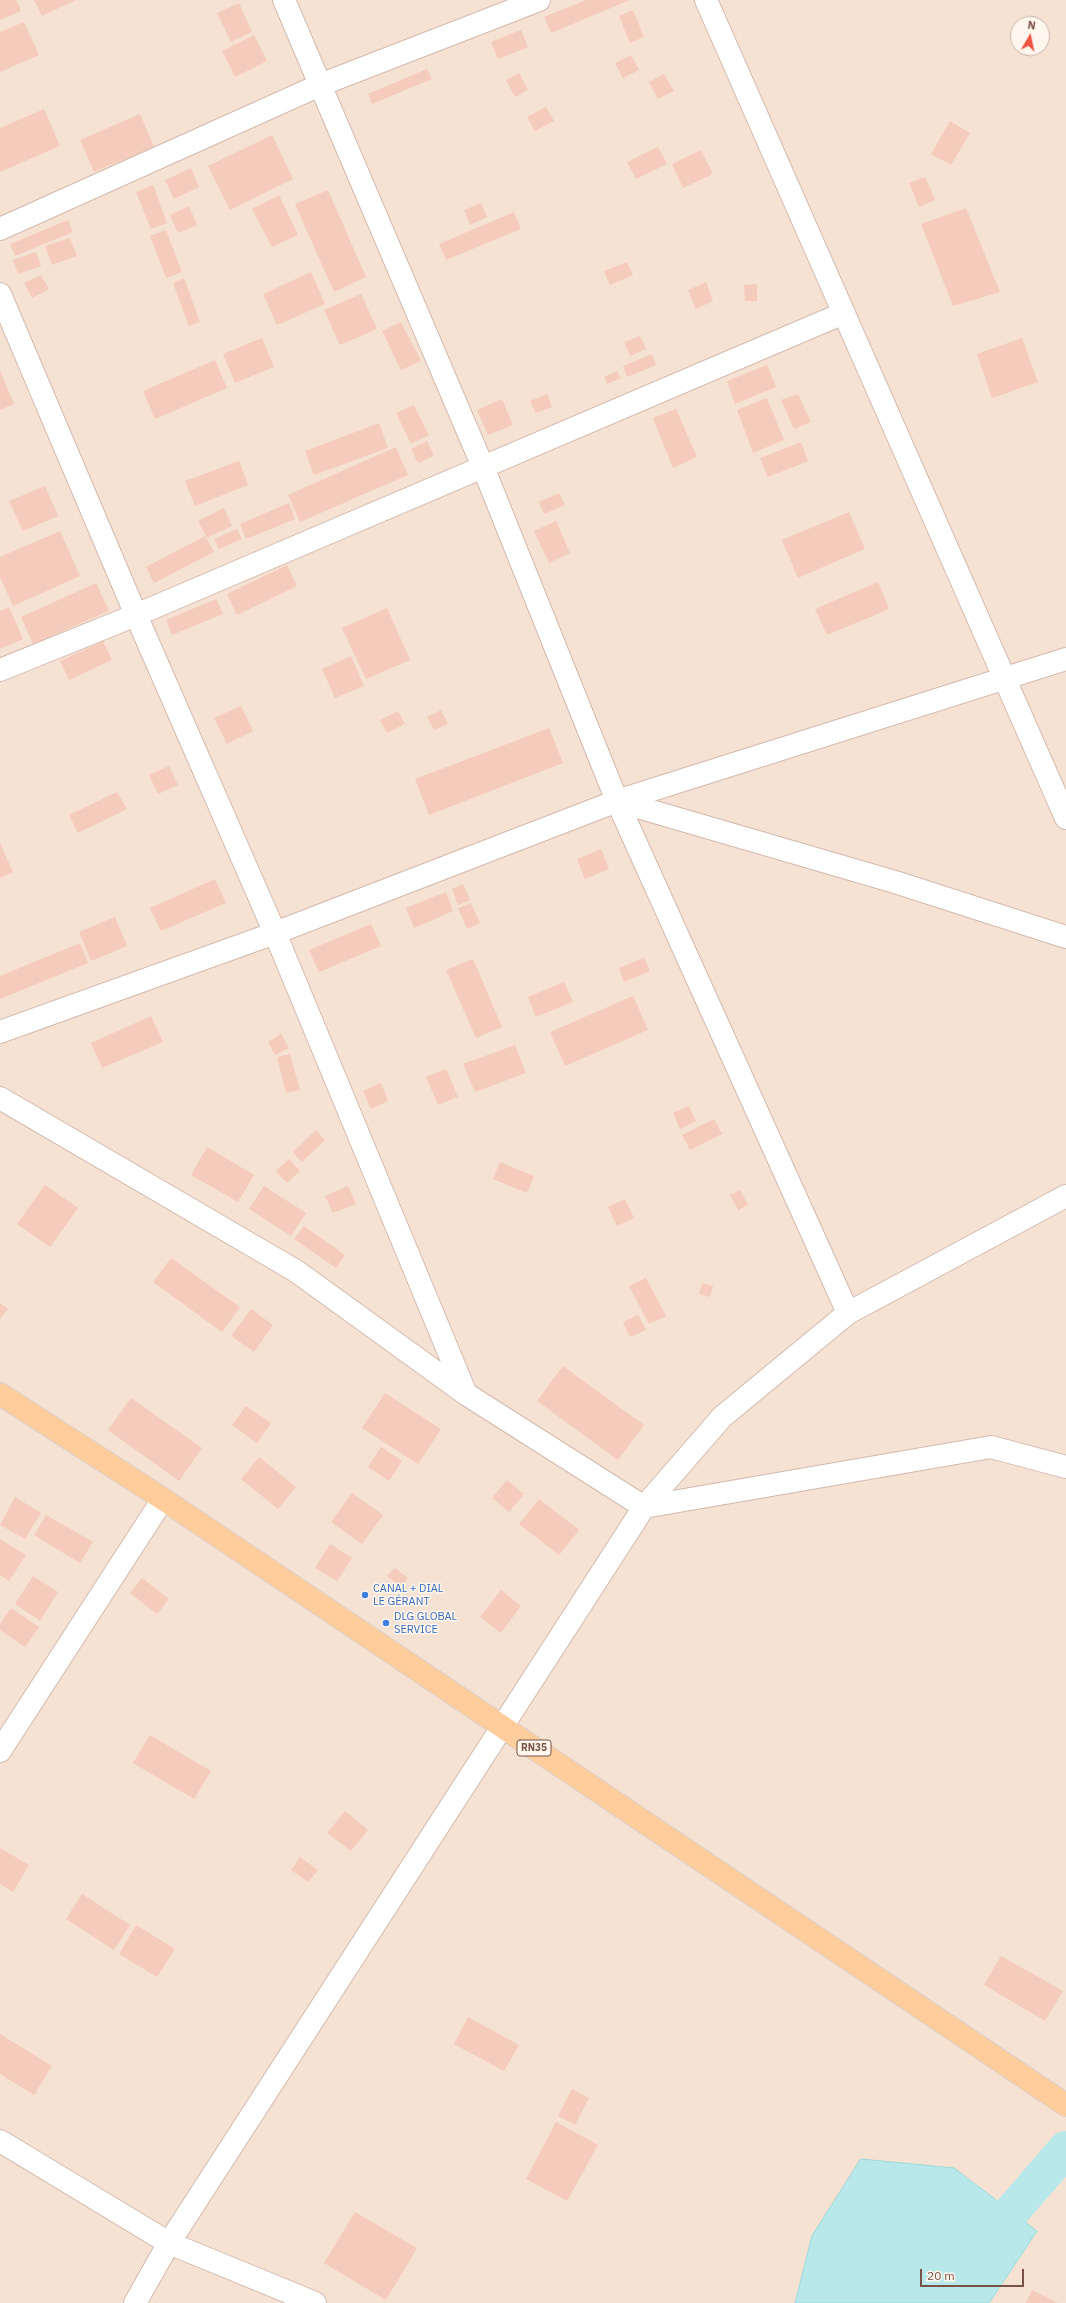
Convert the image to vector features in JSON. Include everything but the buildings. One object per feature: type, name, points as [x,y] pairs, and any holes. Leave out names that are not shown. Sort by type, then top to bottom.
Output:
[{"type":"main road","name":"RN35","points":[[0,1394],[163,1499],[1066,2105]]},
{"type":"street","points":[[284,0],[483,467],[617,801],[848,1313]]},
{"type":"street","points":[[0,229],[320,85],[539,0]]},
{"type":"street","points":[[706,0],[1066,818]]},
{"type":"street","points":[[0,294],[136,615],[275,933],[466,1394]]},
{"type":"street","points":[[0,670],[136,615],[844,314]]},
{"type":"street","points":[[0,1032],[275,933],[617,801],[1066,659]]},
{"type":"street","points":[[617,801],[895,882],[1066,937]]},
{"type":"street","points":[[0,1098],[296,1271],[466,1394],[644,1507],[991,1448],[1066,1467]]},
{"type":"street","points":[[135,2303],[169,2243],[644,1507],[722,1417],[848,1313],[1066,1196]]},
{"type":"street","points":[[0,1751],[163,1499]]},
{"type":"street","points":[[0,2141],[169,2243],[315,2303]]},
{"type":"shaded area","points":[[0,0],[1066,0],[1066,2303],[0,2303]]},
{"type":"water","points":[[861,2159],[954,2168],[1037,2231],[989,2303],[795,2303],[812,2236]]},
{"type":"waterway","points":[[1000,2225],[1066,2149]]},
{"type":"place","name":"CANAL + DIAL LE GÉRANT","points":[[365,1595]]},
{"type":"place","name":"DLG GLOBAL SERVICE","points":[[386,1623]]}]
